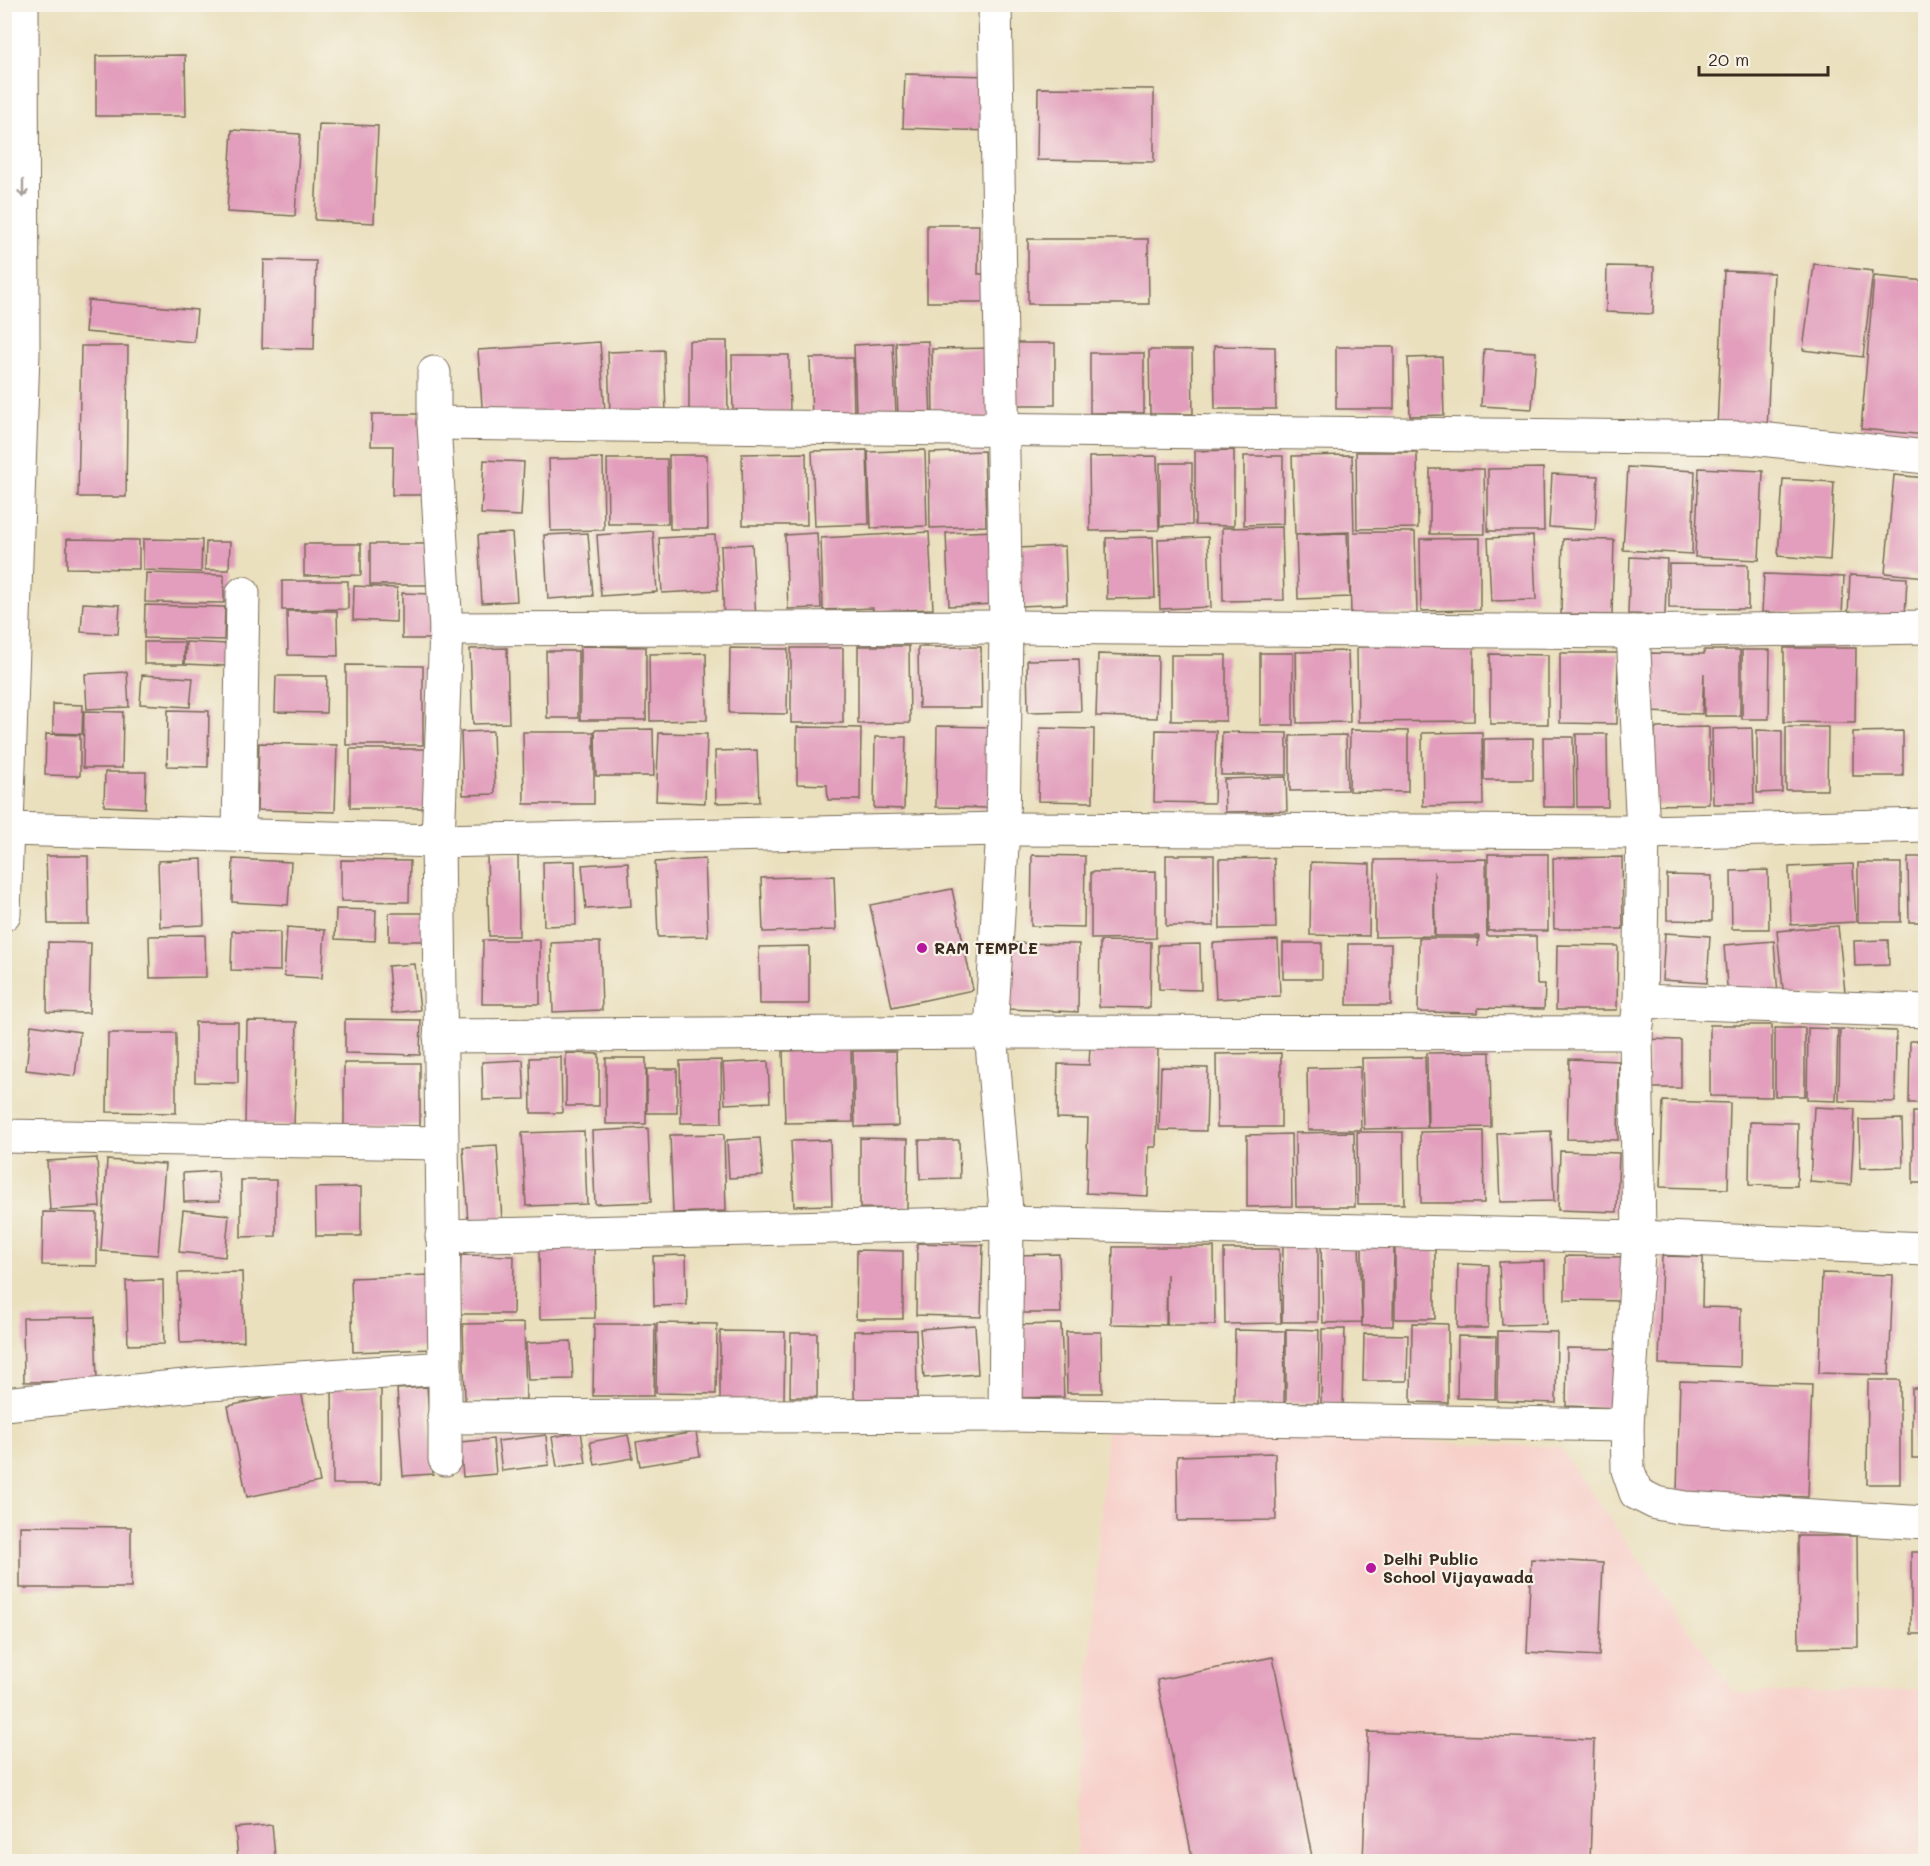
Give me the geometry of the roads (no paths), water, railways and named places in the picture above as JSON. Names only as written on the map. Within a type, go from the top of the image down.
[{"type":"street","points":[[4,914],[23,353],[22,4]]},
{"type":"street","points":[[995,4],[1006,627],[1003,829],[991,1032],[1007,1223],[1005,1415]]},
{"type":"street","points":[[434,373],[434,423],[446,628],[438,841],[442,1236],[446,1368],[445,1459]]},
{"type":"street","points":[[434,423],[1751,438],[1926,457]]},
{"type":"street","points":[[239,834],[243,592]]},
{"type":"street","points":[[446,628],[1006,627],[1633,632],[1926,627]]},
{"type":"street","points":[[1633,632],[1643,832],[1640,1001],[1636,1034],[1639,1237],[1626,1425],[1628,1470],[1636,1492],[1656,1503],[1685,1508],[1926,1523]]},
{"type":"street","points":[[8,829],[438,841],[1003,829],[1643,832],[1926,825]]},
{"type":"street","points":[[1640,1001],[1926,1011]]},
{"type":"street","points":[[440,1036],[991,1032],[1636,1034]]},
{"type":"street","points":[[4,1136],[441,1143]]},
{"type":"street","points":[[442,1236],[1007,1223],[1639,1237],[1926,1249]]},
{"type":"street","points":[[4,1404],[195,1385],[446,1368]]},
{"type":"street","points":[[444,1417],[1005,1415],[1626,1425]]},
{"type":"place","name":"RAM TEMPLE","points":[[922,948]]},
{"type":"place","name":"Delhi Public School Vijayawada","points":[[1371,1568]]}]
